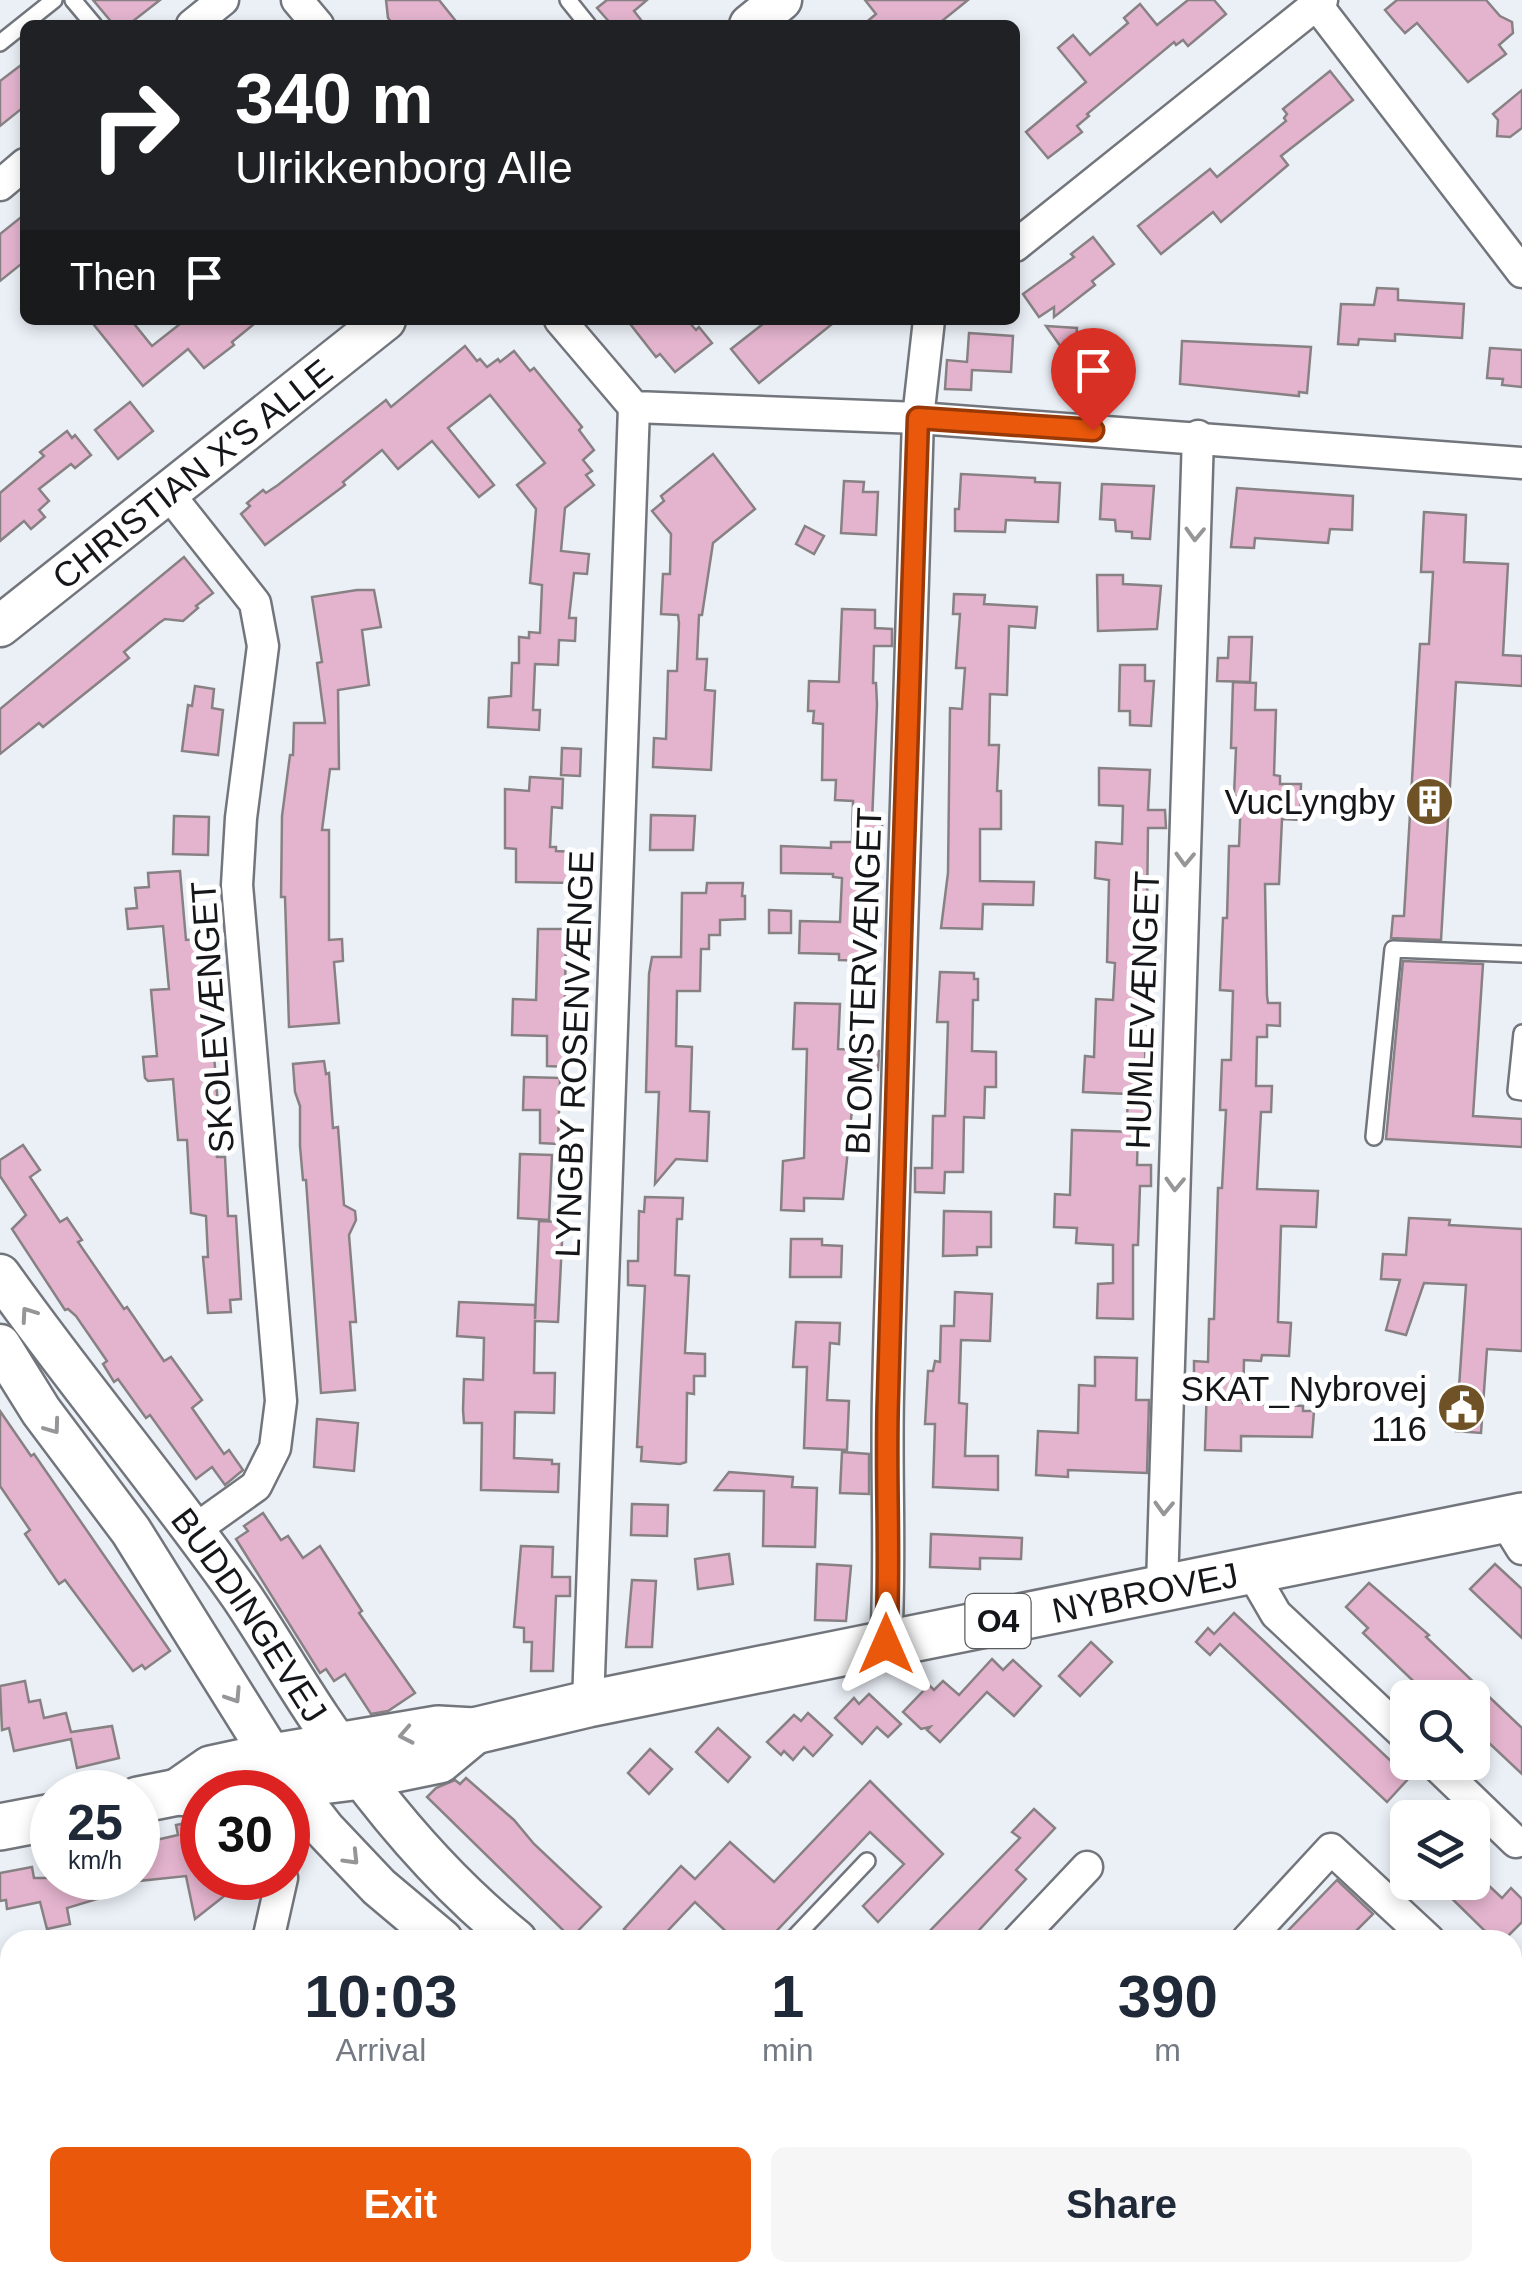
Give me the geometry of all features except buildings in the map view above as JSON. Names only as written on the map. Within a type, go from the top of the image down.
[{"type":"main road","name":"NYBROVEJ","points":[[310,1775],[350,1762],[439,1760],[474,1731],[1162,1586],[1516,1528]]},
{"type":"main road","points":[[0,1827],[30,1821]]},
{"type":"street","points":[[198,20],[222,0]]},
{"type":"street","points":[[298,0],[314,20]]},
{"type":"street","points":[[756,20],[781,0]]},
{"type":"street","points":[[1020,242],[1319,2],[1522,272]]},
{"type":"street","points":[[0,184],[20,168]]},
{"type":"street","name":"CHRISTIAN X'S ALLE","points":[[0,626],[378,325]]},
{"type":"street","points":[[564,325],[634,407],[918,418],[1522,463]]},
{"type":"street","name":"BLOMSTERVÆNGET","points":[[886,1644],[897,1021],[918,418],[928,325]]},
{"type":"street","name":"LYNGBY ROSENVÆNGE","points":[[588,1704],[634,407]]},
{"type":"street","name":"HUMLEVÆNGET","points":[[1162,1586],[1198,436]]},
{"type":"street","name":"SKOLEVÆNGET","points":[[168,494],[256,602],[263,646],[241,818],[237,885],[281,1400],[275,1448],[256,1486],[193,1531]]},
{"type":"street","name":"BUDDINGEVEJ","points":[[0,1275],[70,1374],[241,1596],[350,1762],[458,1889],[505,1930]]},
{"type":"street","name":"BUDDINGEVEJ","points":[[0,1345],[41,1411],[131,1531],[281,1770]]},
{"type":"street","points":[[1251,1571],[1276,1614],[1390,1721]]},
{"type":"street","points":[[1452,1780],[1516,1842]]},
{"type":"street","name":"BUDDINGEVEJ","points":[[310,1806],[379,1887],[430,1930]]},
{"type":"street","points":[[1256,1930],[1331,1849],[1418,1930]]},
{"type":"street","points":[[1027,1930],[1087,1867]]},
{"type":"street","points":[[270,1930],[277,1900]]},
{"type":"lane","points":[[29,20],[54,0]]},
{"type":"lane","points":[[73,0],[90,20]]},
{"type":"lane","points":[[568,0],[584,20]]},
{"type":"lane","points":[[0,43],[20,27]]},
{"type":"lane","points":[[1374,1137],[1392,949],[1522,954]]},
{"type":"lane","points":[[1522,1033],[1516,1091],[1522,1092]]},
{"type":"lane","points":[[801,1930],[867,1860]]},
{"type":"place","name":"VucLyngby","points":[[1430,801]]},
{"type":"place","name":"SKAT_Nybrovej 116","points":[[1462,1408]]},
{"type":"route","points":[[886,1644],[897,1021],[918,418],[1093,430]]}]
